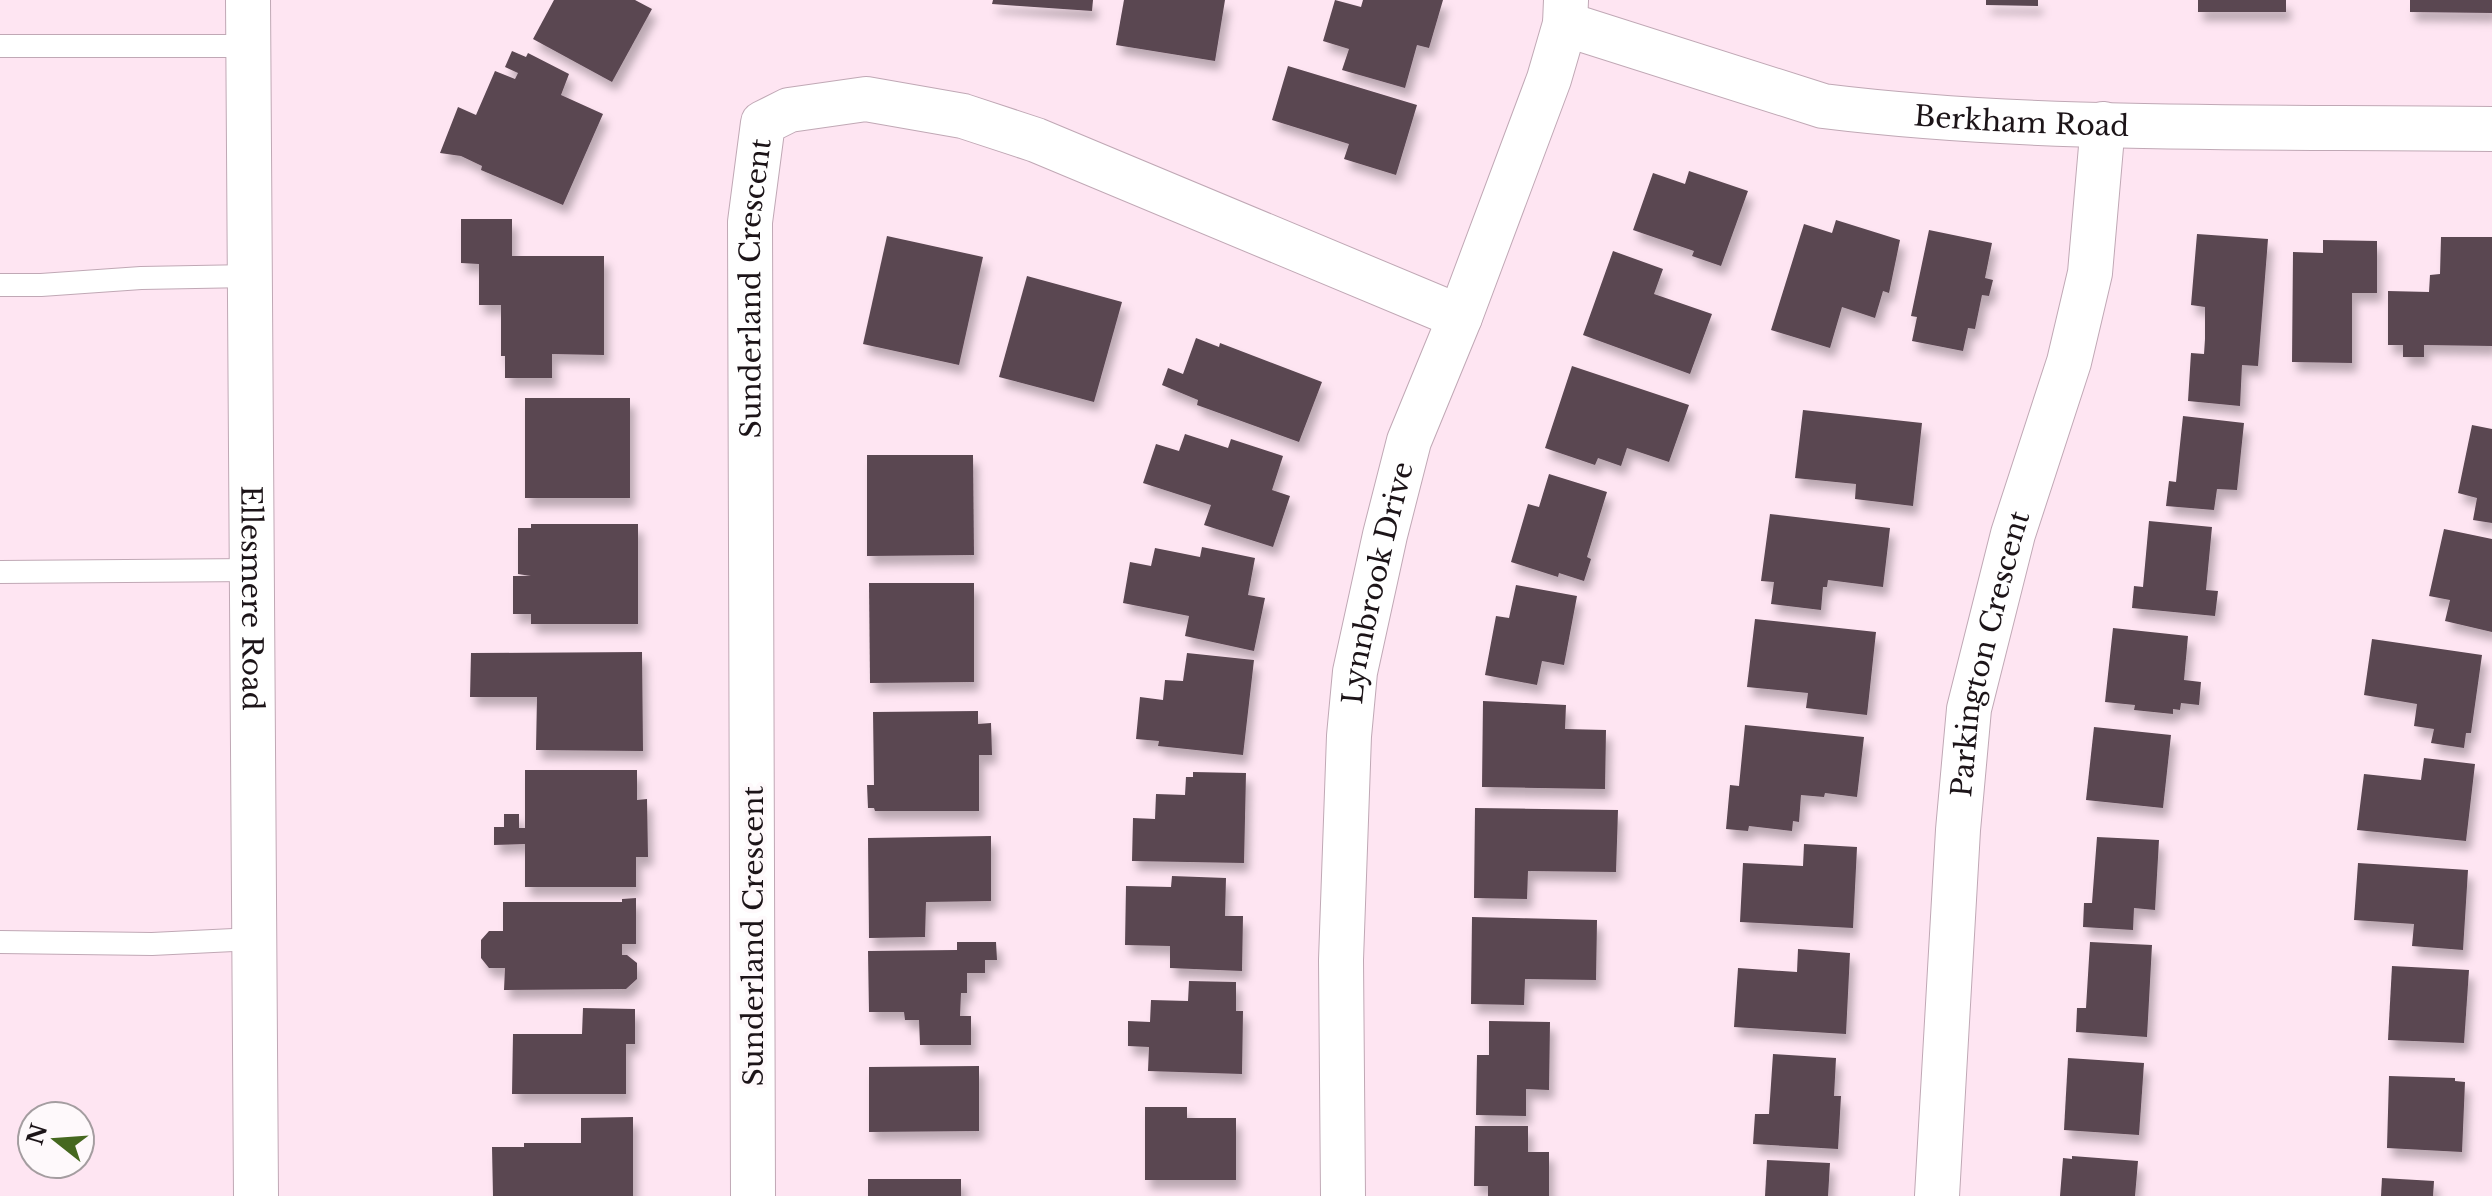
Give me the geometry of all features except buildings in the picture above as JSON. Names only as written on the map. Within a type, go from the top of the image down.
[{"type":"street","name":"Ellesmere Road","points":[[248,0],[256,1196]]},
{"type":"street","name":"Berkham Road","points":[[1566,12],[1823,106],[1973,119],[2103,124],[2492,129]]},
{"type":"street","name":"Lynnbrook Drive","points":[[1343,1196],[1341,960],[1349,736],[1355,672],[1409,441],[1460,317],[1549,79],[1566,12]]},
{"type":"street","name":"Sunderland Crescent","points":[[753,1196],[750,222],[763,123],[789,110],[866,99],[963,116],[1036,140],[1460,317]]},
{"type":"street","name":"Parkington Crescent","points":[[1937,1196],[1958,830],[1969,709],[2013,534],[2069,362],[2090,273],[2103,124]]},
{"type":"lane","points":[[0,46],[249,46]]},
{"type":"lane","points":[[0,285],[250,276]]},
{"type":"lane","points":[[0,572],[252,570]]},
{"type":"lane","points":[[0,942],[152,944],[254,939]]}]
